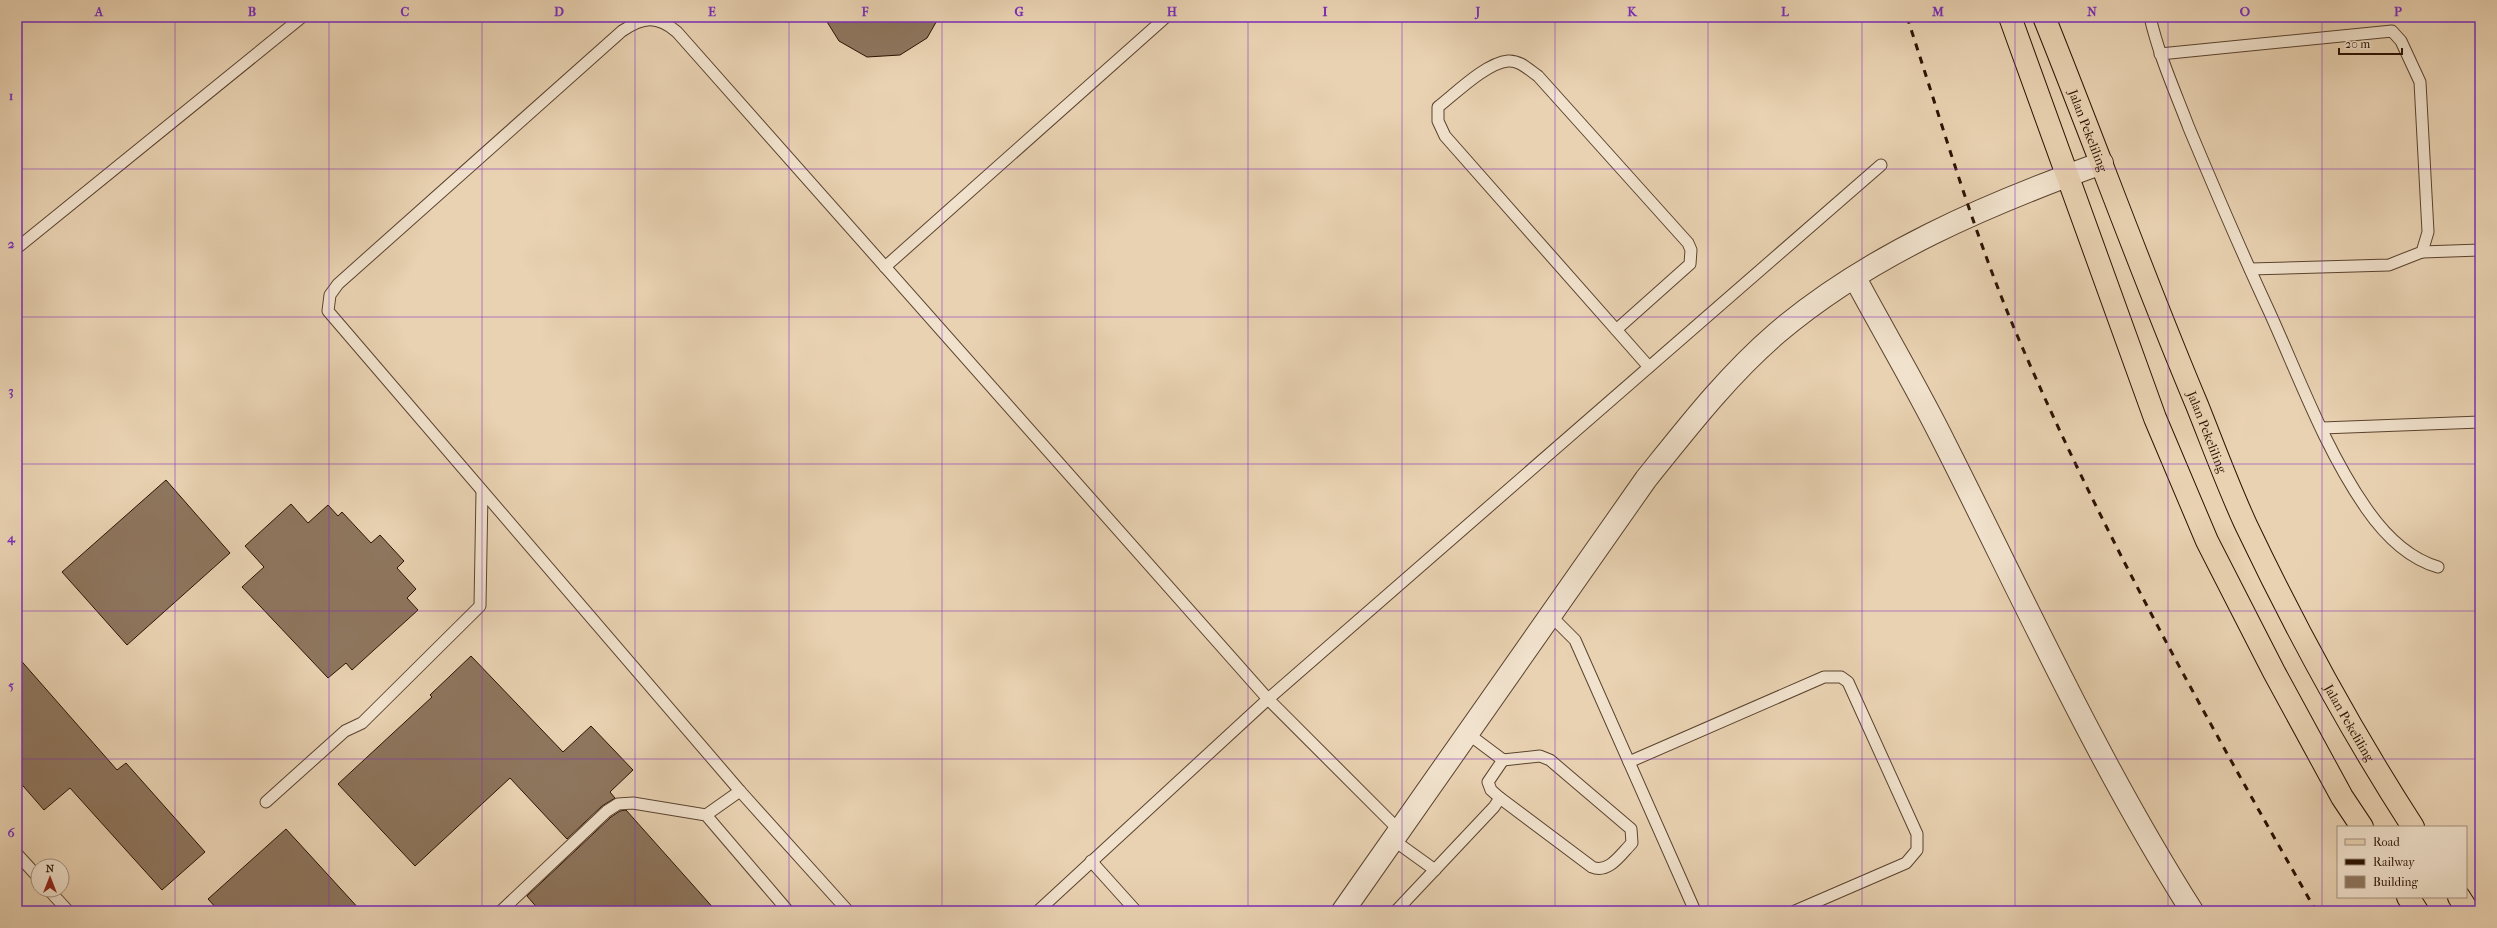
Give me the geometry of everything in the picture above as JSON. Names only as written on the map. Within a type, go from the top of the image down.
[{"type":"main road","points":[[2010,17],[2155,418],[2207,541],[2281,686],[2342,797],[2361,826]]},
{"type":"main road","name":"Jalan Pekeliling","points":[[2044,17],[2102,163],[2144,278],[2246,524],[2311,652],[2381,777],[2412,826]]},
{"type":"main road","points":[[2409,898],[2417,911]]},
{"type":"main road","points":[[2460,898],[2468,911]]},
{"type":"street","points":[[1343,911],[1646,479],[1696,418],[1740,368],[1778,333],[1855,278],[1935,232],[2068,175],[2102,163]]},
{"type":"street","points":[[1855,278],[1945,443],[2042,640],[2150,845],[2192,911]]},
{"type":"lane","points":[[17,248],[302,17]]},
{"type":"lane","points":[[885,266],[1166,17]]},
{"type":"lane","points":[[2150,17],[2160,54],[2224,212],[2322,428],[2366,508],[2385,532],[2408,554],[2422,562],[2438,567]]},
{"type":"lane","points":[[848,911],[740,791],[333,319],[328,311],[330,294],[338,284],[622,31],[635,22],[646,18],[657,19],[668,24],[677,32],[1268,699],[1395,835],[1435,870]]},
{"type":"lane","points":[[2160,54],[2392,31],[2401,41],[2420,82],[2428,232],[2422,252]]},
{"type":"lane","points":[[1616,330],[1690,264],[1691,250],[1688,243],[1538,76],[1522,64],[1509,61],[1492,66],[1438,107],[1438,121],[1443,131],[1616,330],[1649,367]]},
{"type":"lane","points":[[1038,911],[1268,699],[1882,165]]},
{"type":"lane","points":[[2250,269],[2389,265],[2422,252],[2480,250]]},
{"type":"lane","points":[[2322,428],[2480,422]]},
{"type":"lane","points":[[266,802],[345,731],[362,723],[480,606],[482,492]]},
{"type":"lane","points":[[1550,616],[1575,640],[1696,911]]},
{"type":"lane","points":[[1629,762],[1824,677],[1841,677],[1848,682],[1917,834],[1917,850],[1906,863],[1795,911]]},
{"type":"lane","points":[[1467,733],[1503,760],[1540,756],[1550,760],[1631,829],[1632,843],[1607,868],[1600,870],[1592,868],[1491,790],[1488,782],[1503,760]]},
{"type":"lane","points":[[706,815],[740,791]]},
{"type":"lane","points":[[1396,911],[1500,798]]},
{"type":"lane","points":[[501,911],[607,811],[618,804],[633,803],[706,815],[788,911]]},
{"type":"lane","points":[[17,854],[30,868]]},
{"type":"lane","points":[[1091,861],[1136,911]]},
{"type":"lane","points":[[56,898],[68,911]]},
{"type":"building","points":[[824,17],[939,17],[927,38],[900,55],[867,57],[839,41]]},
{"type":"building","points":[[166,480],[230,553],[127,645],[62,572]]},
{"type":"building","points":[[291,504],[308,523],[328,505],[338,516],[342,512],[371,543],[380,535],[404,561],[397,568],[416,589],[407,598],[418,610],[352,670],[346,663],[328,678],[242,587],[264,567],[245,546]]},
{"type":"building","points":[[17,656],[117,770],[126,763],[205,852],[162,890],[70,788],[44,810],[17,779]]},
{"type":"building","points":[[471,656],[563,752],[591,726],[633,770],[610,792],[615,798],[602,806],[567,839],[510,778],[415,866],[338,784],[432,697],[430,695]]},
{"type":"building","points":[[626,810],[716,911],[540,911],[527,896],[611,817],[620,811]]},
{"type":"building","points":[[286,829],[361,911],[219,911],[208,899]]},
{"type":"railway","points":[[1907,17],[1986,257],[2017,335],[2050,409],[2085,483],[2158,627],[2236,770],[2316,911]]}]
